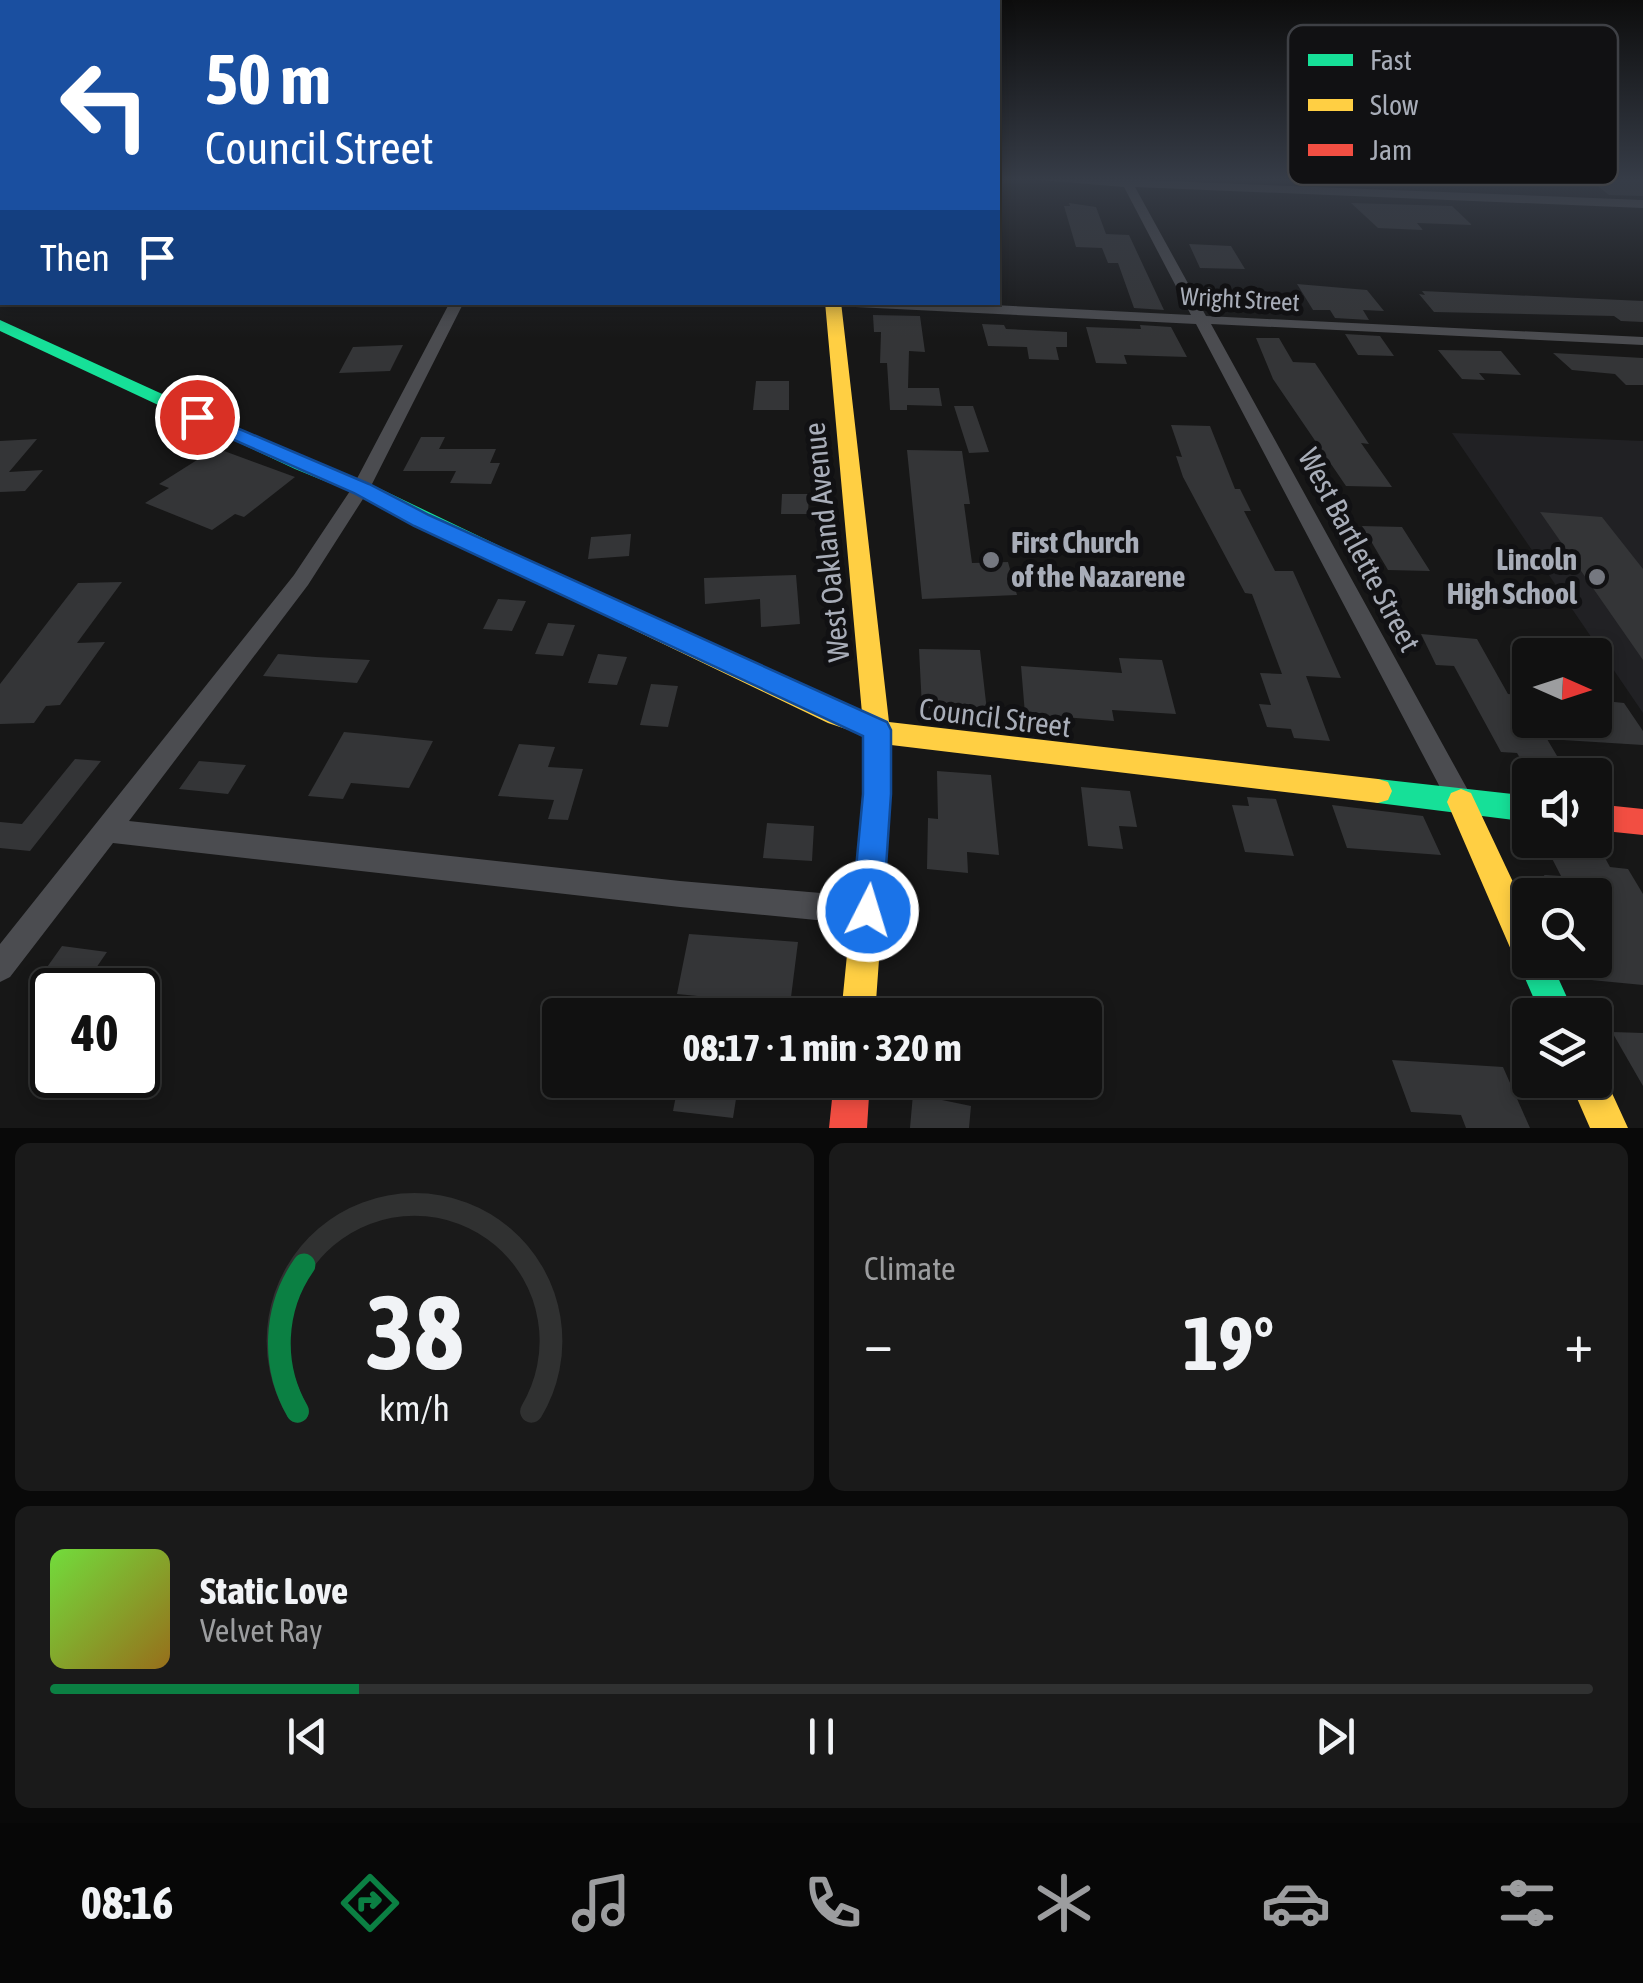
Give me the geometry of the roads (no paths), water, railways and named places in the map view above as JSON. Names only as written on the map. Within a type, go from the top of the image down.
[{"type":"street","name":"West Bartlette Street","points":[[1154,233],[1462,802],[1512,914]]},
{"type":"street","points":[[0,967],[301,580],[361,488],[456,305]]},
{"type":"street","name":"West Oakland Avenue","points":[[834,305],[877,730],[877,794],[860,998]]},
{"type":"street","name":"Wright Street","points":[[895,305],[1643,341]]},
{"type":"street","name":"Council Street","points":[[0,325],[302,465],[361,488],[422,520],[877,730],[1045,755],[1512,808]]},
{"type":"street","points":[[1612,818],[1643,822]]},
{"type":"street","points":[[106,830],[868,911]]},
{"type":"street","points":[[848,1128],[850,1098]]},
{"type":"street","points":[[1595,1098],[1609,1128]]},
{"type":"place","name":"First Church of the Nazarene","points":[[991,560]]},
{"type":"place","name":"Lincoln High School","points":[[1597,577]]}]
